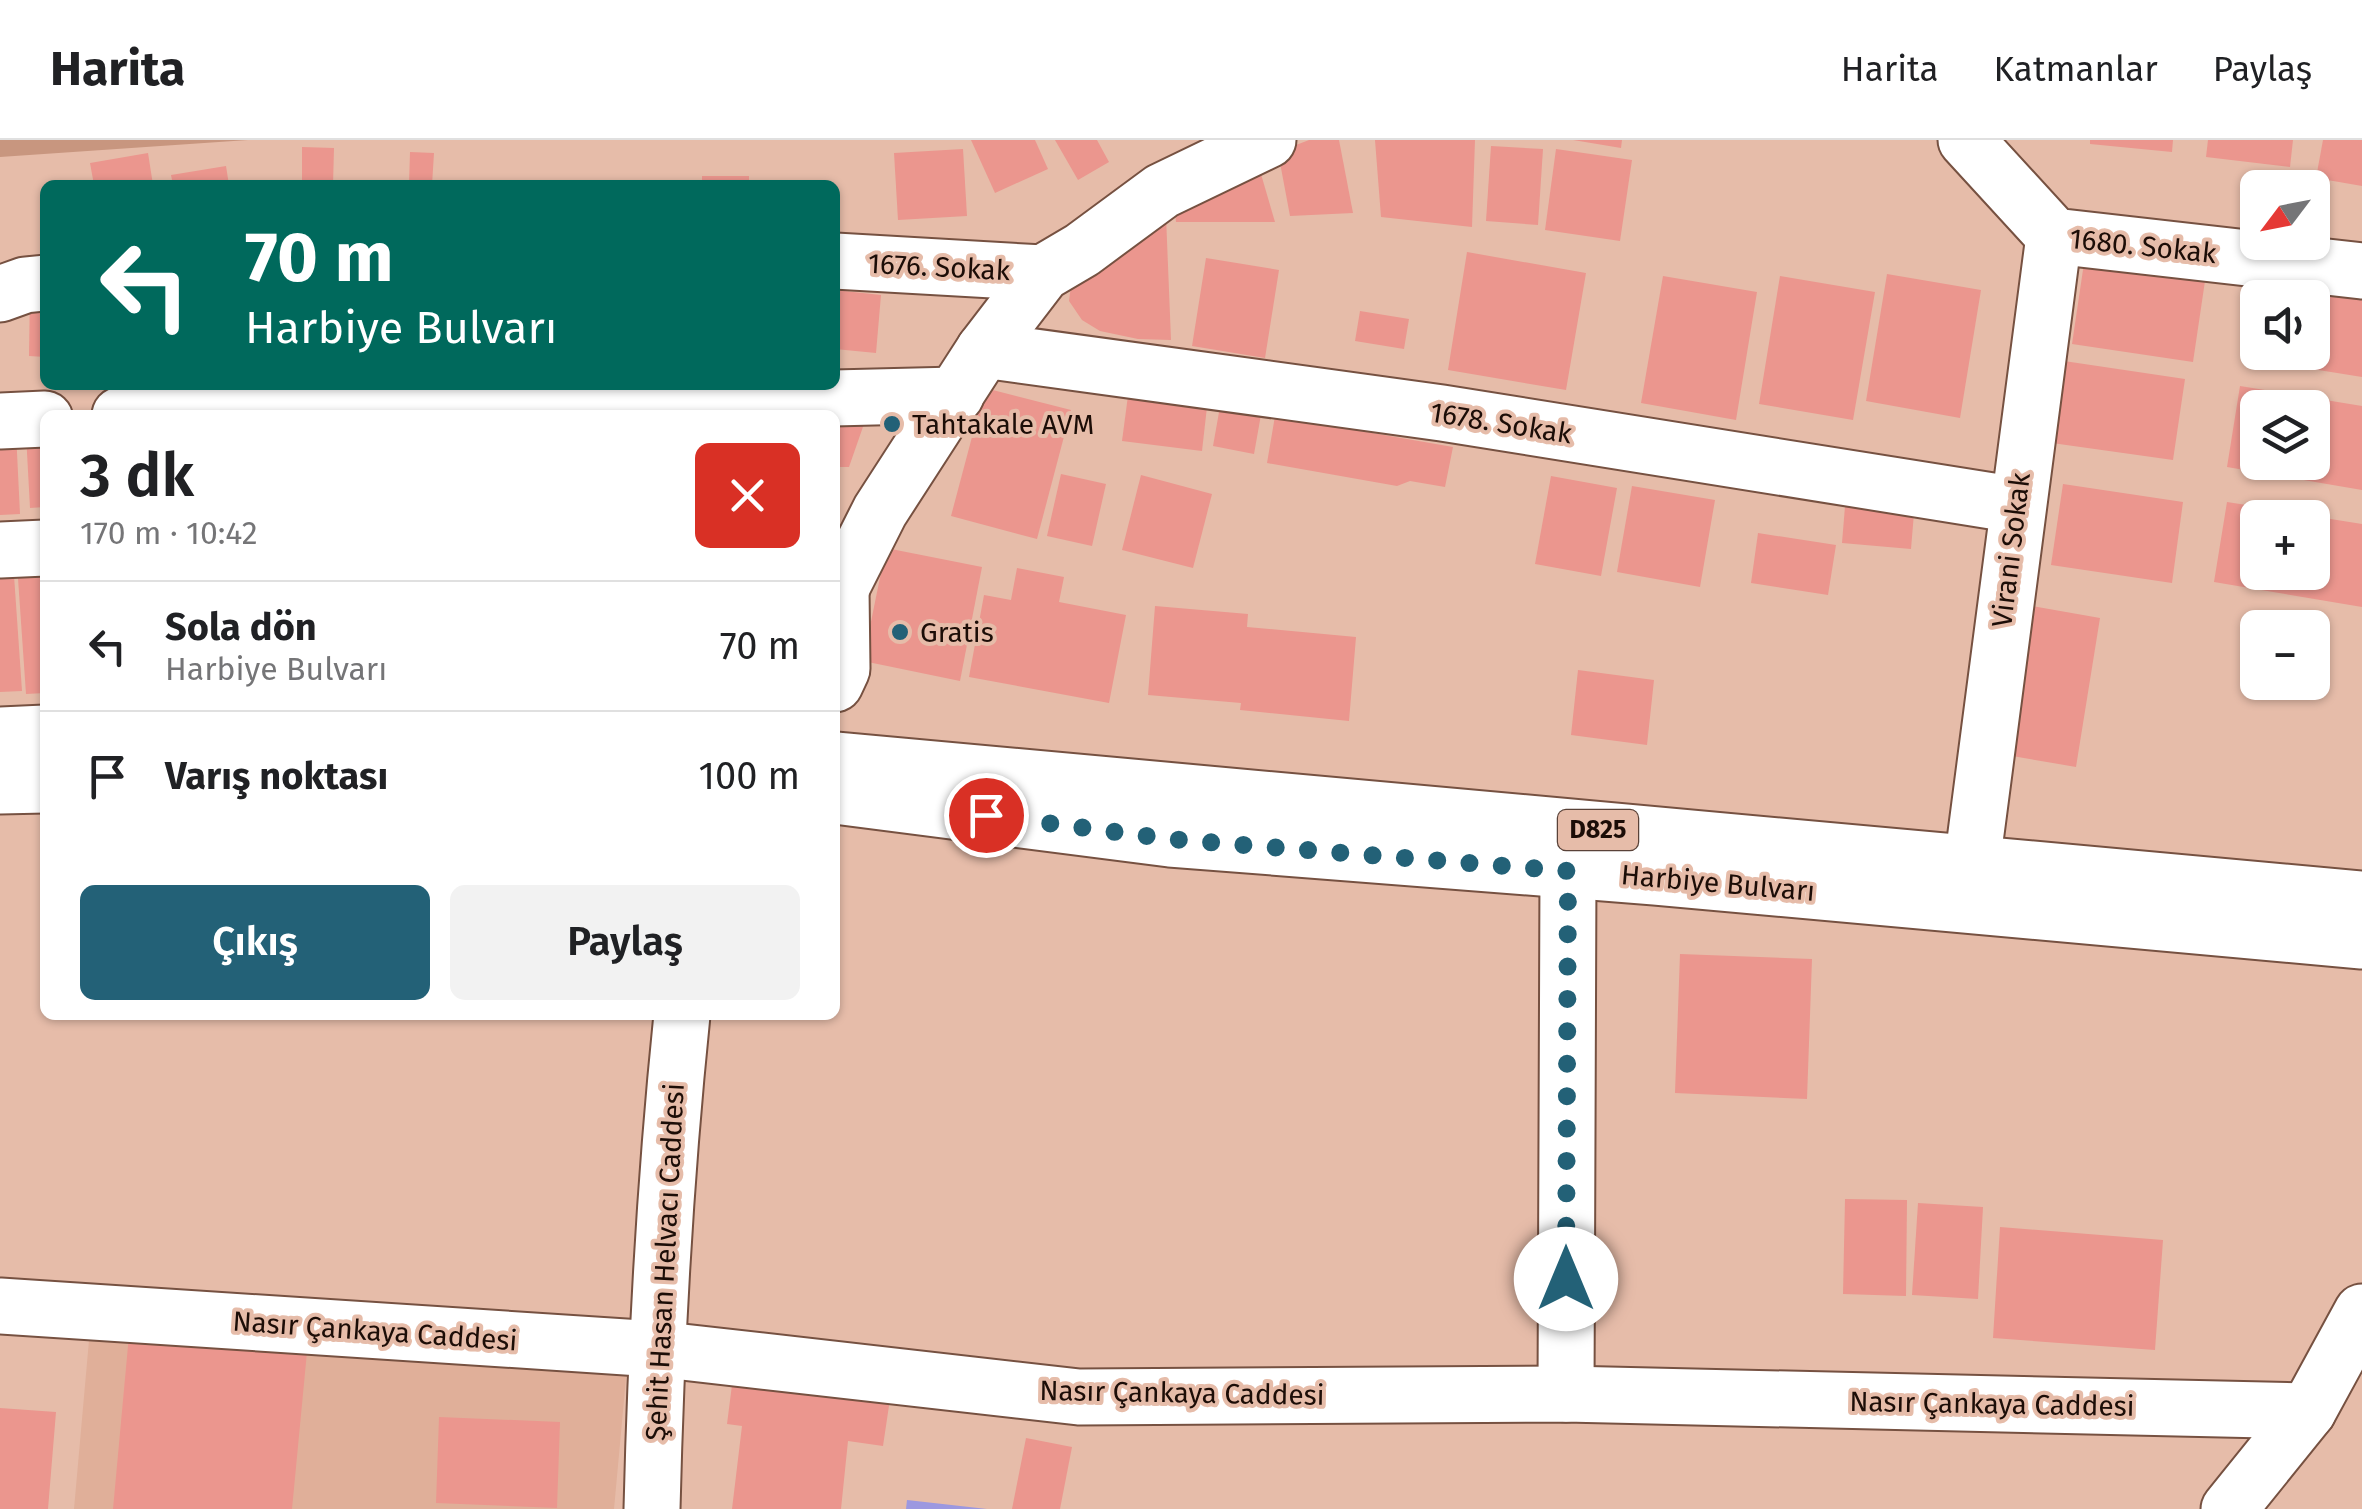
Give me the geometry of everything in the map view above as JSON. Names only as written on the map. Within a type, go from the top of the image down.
[{"type":"street","points":[[840,585],[857,513],[956,395],[984,350],[1043,273],[1082,250],[1162,191],[1268,140]]},
{"type":"street","name":"1680. Sokak","points":[[1966,140],[2054,236],[2362,271]]},
{"type":"street","name":"Virani Sokak","points":[[1972,864],[2054,236]]},
{"type":"street","name":"1676. Sokak","points":[[840,261],[1043,273]]},
{"type":"street","points":[[0,294],[40,284]]},
{"type":"street","name":"1678. Sokak","points":[[984,350],[1442,413],[2017,505]]},
{"type":"street","points":[[222,410],[466,398],[707,401],[956,395]]},
{"type":"street","points":[[0,550],[40,548]]},
{"type":"street","points":[[840,632],[840,673]]},
{"type":"street","points":[[0,734],[40,733]]},
{"type":"street","name":"Harbiye Bulvarı","points":[[840,760],[2362,899]]},
{"type":"street","points":[[0,786],[40,784]]},
{"type":"street","name":"Harbiye Bulvarı","points":[[840,797],[1170,839],[2362,941]]},
{"type":"street","points":[[1566,1394],[1568,871]]},
{"type":"street","name":"Şehit Hasan Helvacı Caddesi","points":[[652,1509],[656,1349],[681,1020]]},
{"type":"street","name":"Nasır Çankaya Caddesi","points":[[0,1306],[656,1349],[1079,1397],[1566,1394],[2308,1412]]},
{"type":"street","points":[[2230,1509],[2308,1412],[2362,1312]]},
{"type":"shaded area","points":[[0,140],[248,140],[0,157]]},
{"type":"shaded area","points":[[91,1318],[627,1367],[614,1509],[74,1509]]},
{"type":"shaded area","points":[[907,1500],[987,1509],[906,1509]]},
{"type":"building","points":[[971,140],[1035,140],[1048,169],[995,193]]},
{"type":"building","points":[[1055,140],[1097,140],[1109,162],[1078,180]]},
{"type":"building","points":[[1309,140],[1339,140],[1353,213],[1290,216],[1278,152]]},
{"type":"building","points":[[1375,140],[1475,140],[1472,227],[1381,217]]},
{"type":"building","points":[[1573,140],[1622,140],[1621,148]]},
{"type":"building","points":[[2090,140],[2173,140],[2172,152],[2090,144]]},
{"type":"building","points":[[2208,140],[2293,140],[2290,167],[2206,157]]},
{"type":"building","points":[[2323,140],[2362,140],[2362,186],[2330,180],[2330,170],[2317,170]]},
{"type":"building","points":[[1491,146],[1543,149],[1538,225],[1486,221]]},
{"type":"building","points":[[302,147],[334,148],[333,180],[302,180]]},
{"type":"building","points":[[963,149],[967,216],[898,220],[894,153]]},
{"type":"building","points":[[1556,149],[1632,160],[1620,241],[1545,230]]},
{"type":"building","points":[[410,152],[434,153],[432,180],[409,180]]},
{"type":"building","points":[[148,153],[152,180],[93,180],[90,163]]},
{"type":"building","points":[[1256,157],[1275,222],[1176,222],[1173,193]]},
{"type":"building","points":[[226,166],[228,180],[172,180],[171,175]]},
{"type":"building","points":[[702,176],[749,176],[749,180],[702,180]]},
{"type":"building","points":[[1166,216],[1171,340],[1138,339],[1100,331],[1082,320],[1069,301],[1073,270]]},
{"type":"building","points":[[1467,252],[1586,273],[1566,390],[1448,370]]},
{"type":"building","points":[[1206,258],[1279,270],[1265,358],[1192,346]]},
{"type":"building","points":[[2084,263],[2205,281],[2193,362],[2072,344]]},
{"type":"building","points":[[1887,274],[1981,290],[1960,418],[1866,401]]},
{"type":"building","points":[[1663,276],[1757,292],[1736,420],[1641,403]]},
{"type":"building","points":[[1780,276],[1875,292],[1853,420],[1759,404]]},
{"type":"building","points":[[2330,289],[2362,294],[2362,377],[2319,370],[2330,370]]},
{"type":"building","points":[[30,290],[40,291],[40,357],[29,356]]},
{"type":"building","points":[[840,291],[881,295],[876,353],[840,349]]},
{"type":"building","points":[[1360,311],[1409,319],[1404,349],[1355,341]]},
{"type":"building","points":[[2064,361],[2185,379],[2173,460],[2052,443]]},
{"type":"building","points":[[2240,386],[2264,390],[2240,390],[2240,469],[2227,467]]},
{"type":"building","points":[[985,388],[1071,410],[1037,539],[951,516]]},
{"type":"building","points":[[1129,388],[1208,398],[1202,451],[1122,441]]},
{"type":"building","points":[[872,401],[849,467],[840,467],[840,413]]},
{"type":"building","points":[[1221,401],[1262,409],[1254,454],[1213,446]]},
{"type":"building","points":[[2330,401],[2362,406],[2362,490],[2303,480],[2330,480]]},
{"type":"building","points":[[1275,416],[1453,447],[1445,487],[1410,481],[1397,486],[1267,463]]},
{"type":"building","points":[[0,432],[16,432],[20,514],[0,515]]},
{"type":"building","points":[[40,433],[40,507],[30,508],[26,434]]},
{"type":"building","points":[[1061,474],[1106,484],[1092,546],[1047,536]]},
{"type":"building","points":[[1141,475],[1212,494],[1193,568],[1122,550]]},
{"type":"building","points":[[1551,476],[1617,488],[1601,576],[1535,564]]},
{"type":"building","points":[[2063,484],[2183,502],[2172,583],[2051,565]]},
{"type":"building","points":[[1632,486],[1715,500],[1700,587],[1617,572]]},
{"type":"building","points":[[1846,494],[1915,501],[1911,549],[1842,543]]},
{"type":"building","points":[[2227,502],[2240,504],[2240,586],[2214,582]]},
{"type":"building","points":[[2330,519],[2362,524],[2362,607],[2261,590],[2330,590]]},
{"type":"building","points":[[1758,533],[1836,545],[1828,595],[1751,583]]},
{"type":"building","points":[[886,548],[982,567],[960,681],[863,661]]},
{"type":"building","points":[[13,561],[22,691],[0,692],[0,562]]},
{"type":"building","points":[[40,562],[40,693],[26,694],[17,564]]},
{"type":"building","points":[[1017,568],[1064,577],[1059,602],[1126,615],[1109,703],[969,677],[984,595],[1011,600]]},
{"type":"building","points":[[2020,604],[2100,618],[2076,767],[1995,753]]},
{"type":"building","points":[[1155,606],[1248,614],[1247,627],[1356,637],[1349,721],[1240,710],[1241,703],[1148,695]]},
{"type":"building","points":[[1578,670],[1654,680],[1647,745],[1571,735]]},
{"type":"building","points":[[1680,954],[1812,959],[1807,1099],[1675,1093]]},
{"type":"building","points":[[1845,1199],[1907,1200],[1906,1296],[1843,1294]]},
{"type":"building","points":[[1918,1203],[1983,1207],[1978,1299],[1912,1295]]},
{"type":"building","points":[[2000,1227],[2163,1240],[2155,1350],[1993,1338]]},
{"type":"building","points":[[129,1335],[307,1352],[292,1509],[113,1509]]},
{"type":"building","points":[[733,1377],[890,1399],[883,1446],[848,1441],[841,1509],[732,1509],[742,1426],[727,1424]]},
{"type":"building","points":[[0,1408],[56,1412],[48,1509],[0,1509]]},
{"type":"building","points":[[439,1417],[560,1422],[557,1508],[436,1503]]},
{"type":"building","points":[[1026,1438],[1072,1447],[1060,1509],[1012,1509]]},
{"type":"place","name":"Tahtakale AVM","points":[[892,424]]},
{"type":"place","name":"Gratis","points":[[900,632]]},
{"type":"route","points":[[986,815],[1170,839],[1568,871],[1566,1279]]}]
